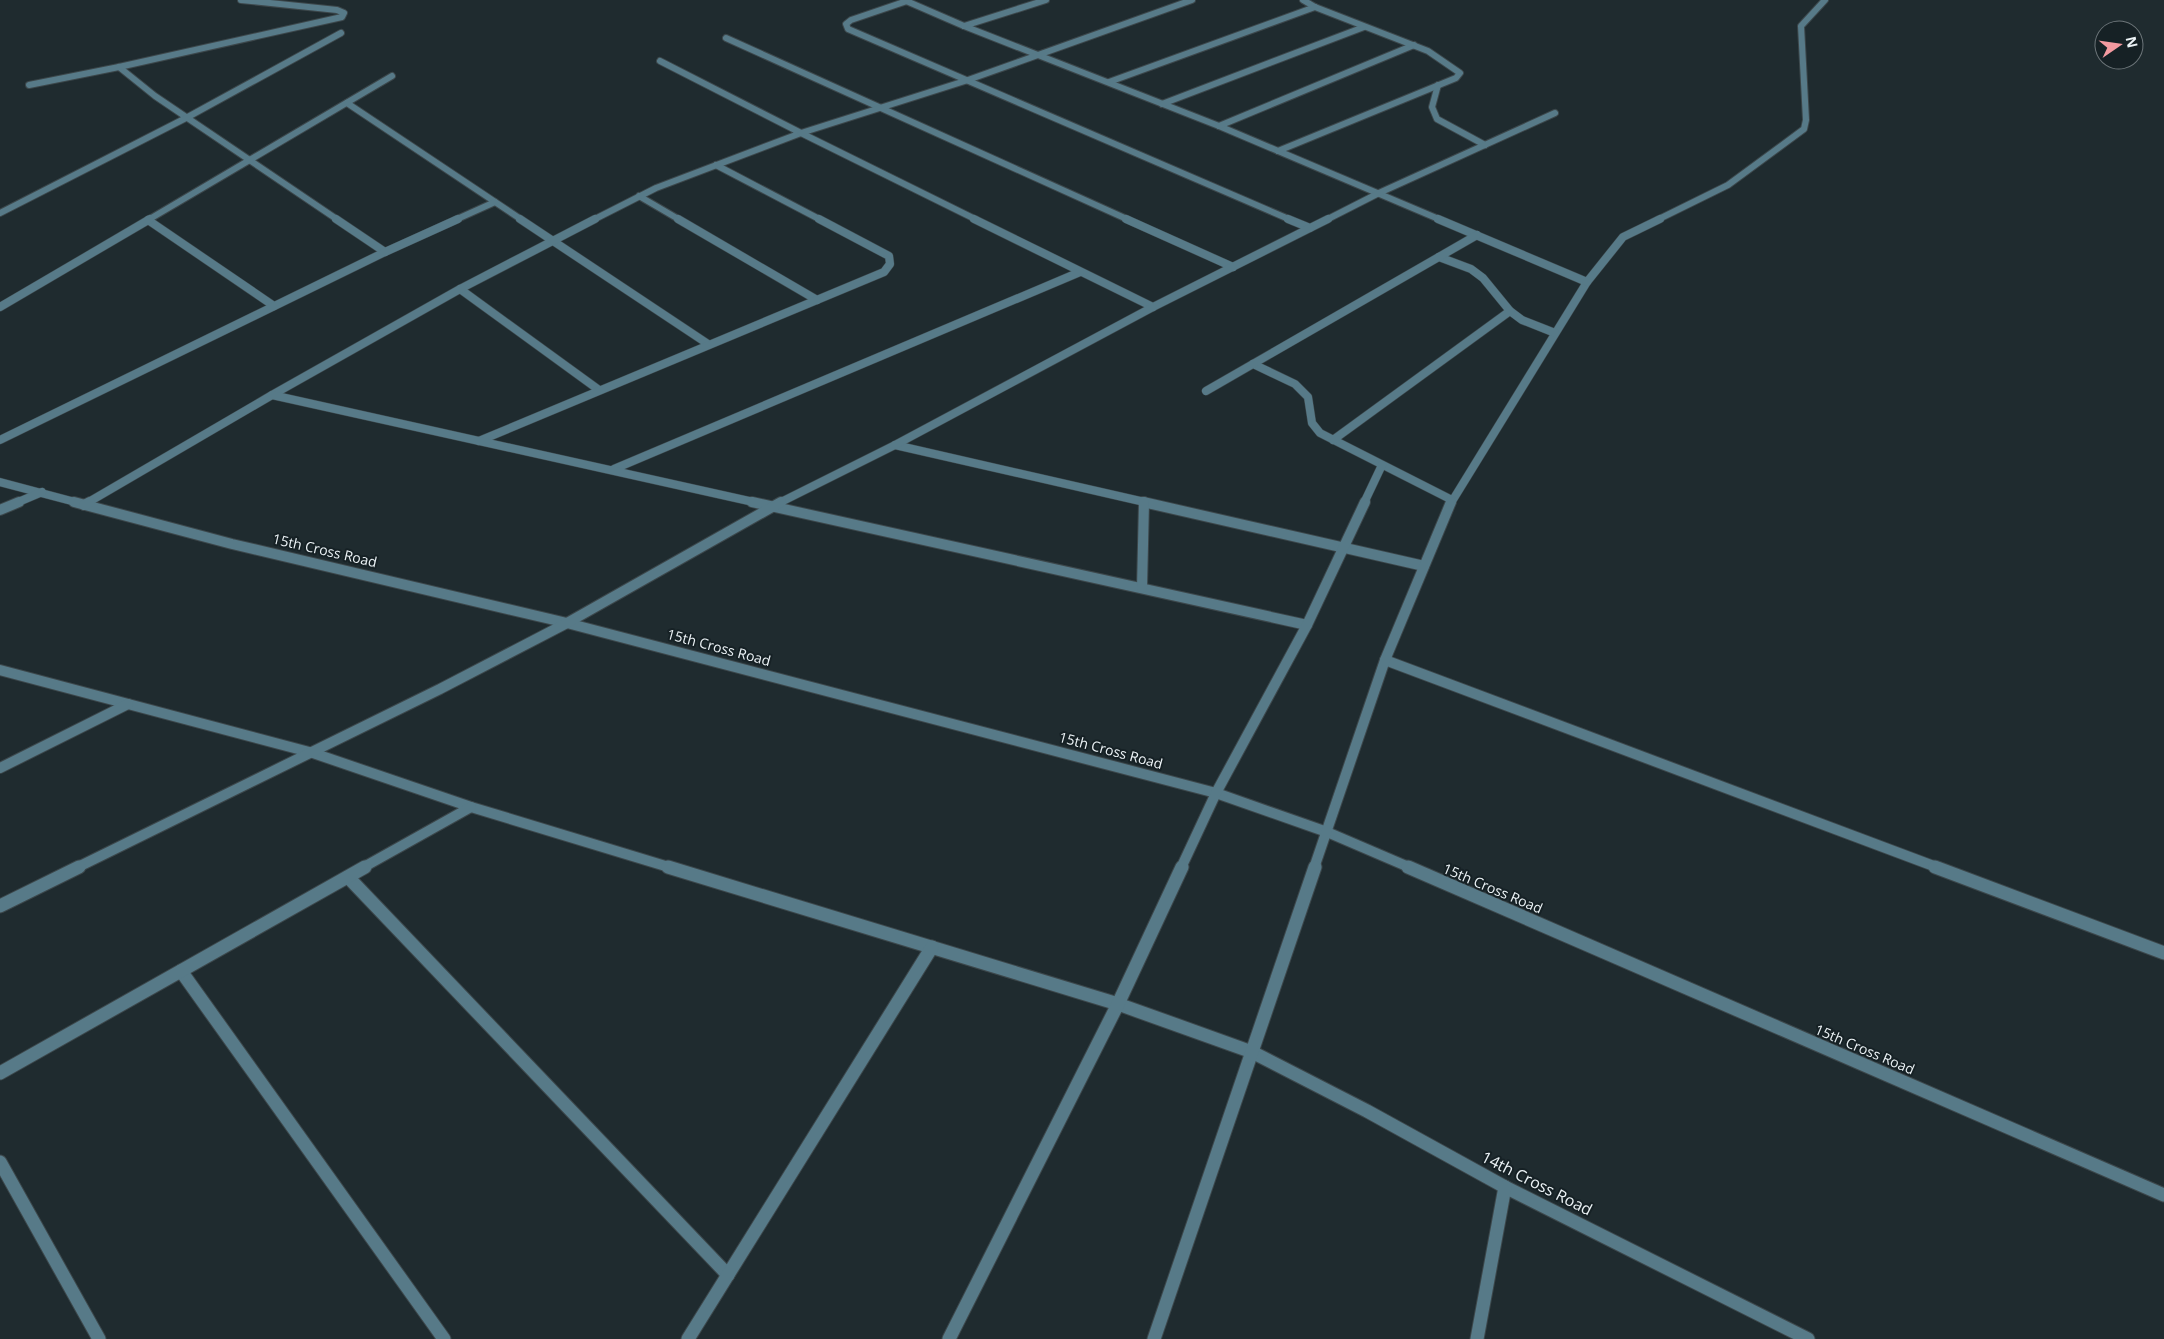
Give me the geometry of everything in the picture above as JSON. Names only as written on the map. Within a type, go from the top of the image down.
[{"type":"street","points":[[29,85],[332,20],[342,17],[344,13],[337,10],[241,0]]},
{"type":"street","points":[[1310,228],[848,29],[846,24],[851,20],[906,0],[964,26],[1219,126],[1588,282]]},
{"type":"street","points":[[964,26],[1046,0]]},
{"type":"street","points":[[84,506],[272,395],[460,289],[639,196],[801,133],[968,80],[1192,0]]},
{"type":"street","points":[[1278,151],[1456,78],[1460,73],[1428,51],[1364,27],[1302,0]]},
{"type":"street","points":[[1154,1339],[1385,660],[1452,500],[1555,333],[1614,246],[1624,237],[1728,185],[1804,129],[1806,120],[1800,26],[1825,0]]},
{"type":"street","points":[[1109,82],[1315,7]]},
{"type":"street","points":[[1162,104],[1364,27]]},
{"type":"street","points":[[0,213],[186,118],[341,34]]},
{"type":"street","points":[[726,38],[1233,267]]},
{"type":"street","points":[[1219,126],[1414,45]]},
{"type":"street","points":[[660,61],[1153,307]]},
{"type":"street","points":[[119,67],[186,118],[385,252]]},
{"type":"street","points":[[0,307],[392,76]]},
{"type":"street","points":[[1438,85],[1432,107],[1437,119],[1485,145]]},
{"type":"street","points":[[347,103],[708,344]]},
{"type":"street","points":[[0,906],[313,753],[567,623],[775,505],[895,445],[1153,307],[1380,193],[1555,113]]},
{"type":"street","points":[[479,440],[884,272],[890,264],[889,256],[716,165]]},
{"type":"street","points":[[639,196],[817,300]]},
{"type":"street","points":[[0,440],[385,252],[495,202]]},
{"type":"street","points":[[148,220],[274,306]]},
{"type":"street","points":[[1206,391],[1477,235]]},
{"type":"street","points":[[1439,256],[1471,269],[1483,278],[1510,311],[1522,320],[1555,333]]},
{"type":"street","points":[[614,470],[1080,272]]},
{"type":"street","points":[[460,289],[599,390]]},
{"type":"street","points":[[1333,440],[1510,311]]},
{"type":"street","points":[[1253,364],[1295,384],[1308,396],[1312,422],[1320,433],[1452,500]]},
{"type":"street","points":[[272,395],[775,505],[1307,625]]},
{"type":"street","points":[[895,445],[1424,566]]},
{"type":"street","points":[[949,1339],[1118,1004],[1216,793],[1307,625],[1382,465]]},
{"type":"street","name":"15th Cross Road","points":[[0,482],[232,544],[567,623],[1216,793],[1327,832],[2164,1195]]},
{"type":"street","points":[[0,510],[42,492]]},
{"type":"street","points":[[1142,588],[1144,502]]},
{"type":"street","points":[[1385,660],[2164,953]]},
{"type":"street","name":"14th Cross Road","points":[[0,670],[313,753],[471,807],[1118,1004],[1252,1052],[1367,1111],[1505,1187],[1808,1339]]},
{"type":"street","points":[[0,768],[128,704]]},
{"type":"street","points":[[0,1074],[471,807]]},
{"type":"street","points":[[348,877],[728,1275]]},
{"type":"street","points":[[688,1339],[932,947]]},
{"type":"street","points":[[181,971],[444,1339]]},
{"type":"street","points":[[0,1162],[99,1339]]},
{"type":"street","points":[[1477,1339],[1505,1187]]}]
